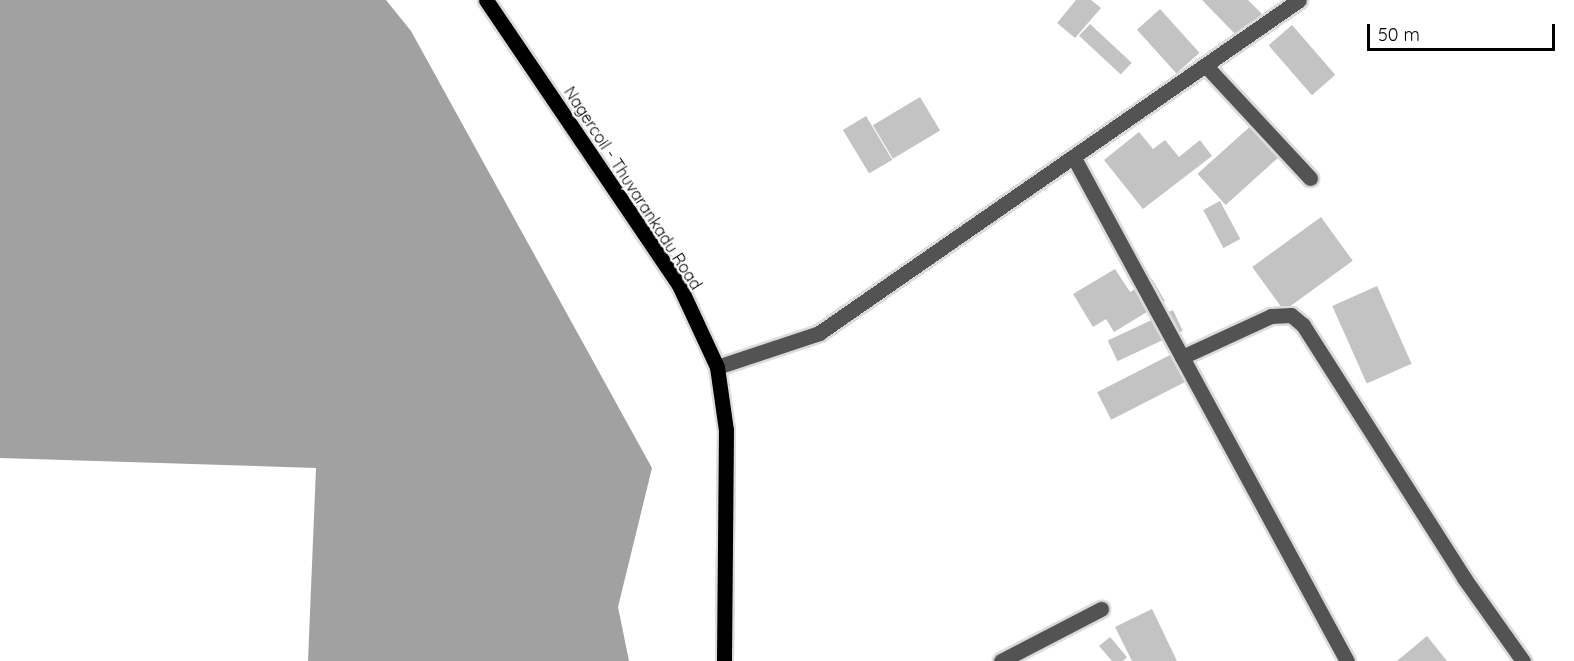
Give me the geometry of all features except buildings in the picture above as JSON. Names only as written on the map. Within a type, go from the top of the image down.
[{"type":"main road","name":"Nagercoil - Thuvarankadu Road","points":[[486,0],[679,285],[717,368],[726,430],[724,661]]},
{"type":"street","points":[[717,368],[819,333],[1299,0]]},
{"type":"street","points":[[1206,66],[1310,178]]},
{"type":"street","points":[[1074,158],[1347,661]]},
{"type":"street","points":[[1182,357],[1271,316],[1291,315],[1303,325],[1458,568],[1523,661]]},
{"type":"street","points":[[1001,661],[1101,609]]},
{"type":"shaded area","points":[[0,0],[386,0],[411,31],[652,468],[618,607],[629,661],[308,661],[316,468],[0,458]]}]
